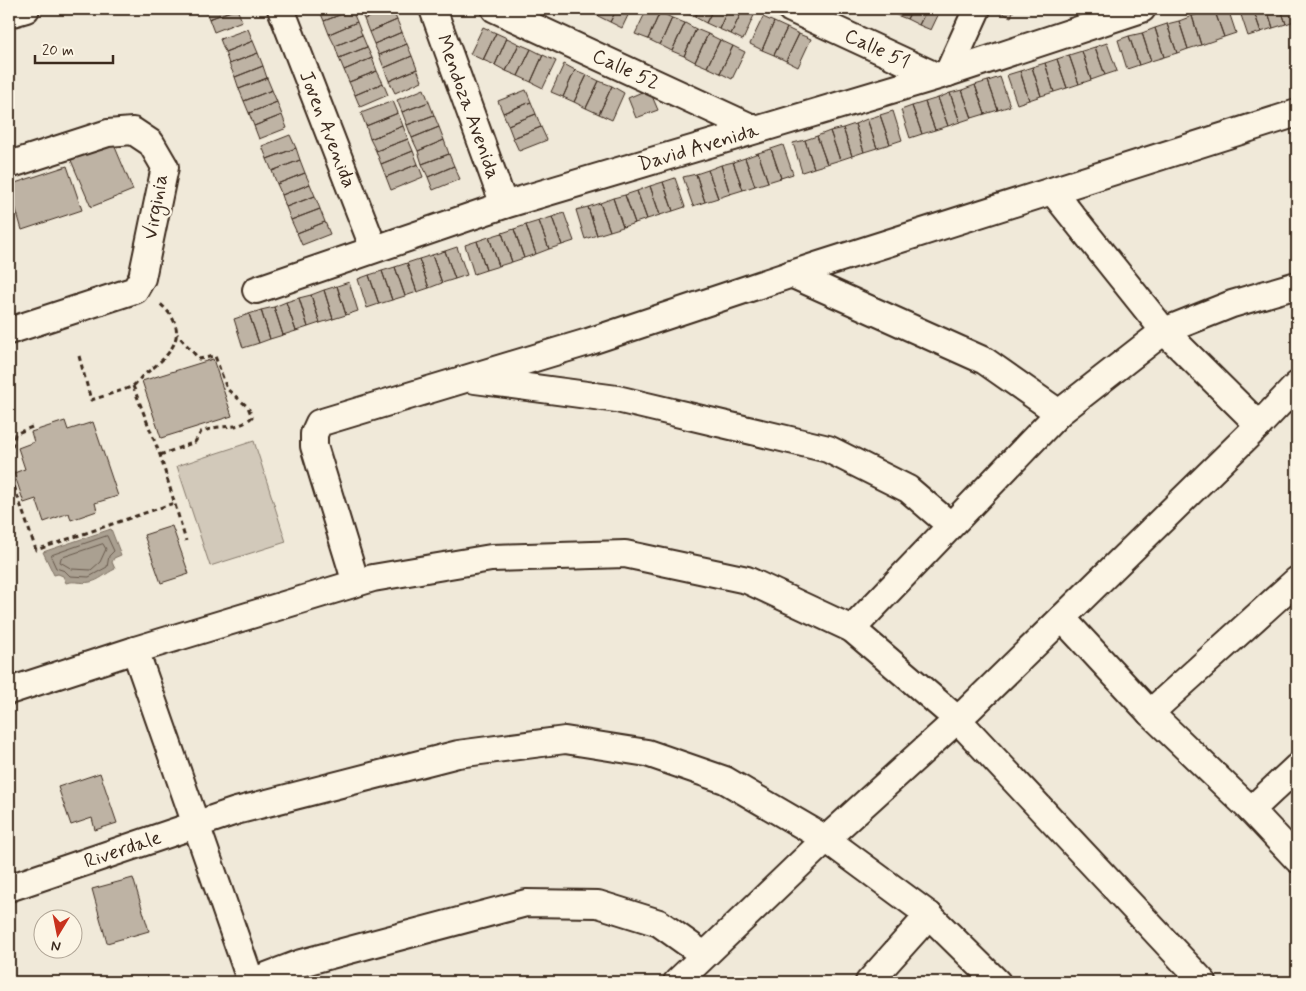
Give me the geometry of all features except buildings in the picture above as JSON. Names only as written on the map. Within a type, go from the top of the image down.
[{"type":"street","name":"Joven Avenida","points":[[281,9],[374,249]]},
{"type":"street","name":"Mendoza Avenida","points":[[433,9],[504,205]]},
{"type":"street","name":"Calle 52","points":[[495,9],[755,129]]},
{"type":"street","name":"Calle 51","points":[[791,9],[942,75]]},
{"type":"street","points":[[942,75],[977,9]]},
{"type":"street","name":"David Avenida","points":[[256,290],[504,205],[942,75],[1122,11]]},
{"type":"street","points":[[356,583],[314,446],[314,434],[319,423],[588,342],[791,274],[1054,192],[1297,113]]},
{"type":"street","name":"Virginia","points":[[9,165],[108,133],[133,131],[151,142],[165,167],[142,278],[135,290]]},
{"type":"street","points":[[1054,192],[1164,331],[1259,425]]},
{"type":"street","points":[[791,274],[985,362],[1060,413]]},
{"type":"street","points":[[852,629],[950,525],[1060,413],[1164,331],[1232,304],[1297,285]]},
{"type":"street","points":[[9,330],[135,290]]},
{"type":"street","points":[[467,379],[617,399],[828,450],[908,489],[950,525]]},
{"type":"street","points":[[677,982],[826,840],[958,719],[1259,425],[1297,385]]},
{"type":"street","points":[[9,691],[128,652],[373,578],[491,558],[625,554],[747,580],[852,629],[958,719],[1203,982]]},
{"type":"street","points":[[1150,713],[1297,580]]},
{"type":"street","points":[[1062,618],[1150,713],[1251,810],[1297,859]]},
{"type":"street","points":[[128,652],[196,824],[251,982],[301,963],[526,903],[598,904],[659,923],[704,955]]},
{"type":"street","name":"Riverdale","points":[[9,888],[236,811],[458,754],[565,740],[647,753],[725,780],[826,840],[929,915],[997,982]]},
{"type":"street","points":[[1251,810],[1297,767]]},
{"type":"street","points":[[869,982],[929,915]]},
{"type":"path","points":[[79,356],[91,400],[133,386],[142,376],[168,356],[176,344],[177,334],[171,313],[135,290]]},
{"type":"path","points":[[160,455],[195,442],[201,432],[221,426],[231,428],[246,423],[252,417],[248,407],[227,388],[215,356],[199,359],[177,334]]},
{"type":"path","points":[[133,386],[160,455],[186,541]]},
{"type":"path","points":[[32,426],[16,434],[9,460],[12,480],[36,550],[174,503]]},
{"type":"shaded area","points":[[254,441],[286,542],[210,566],[177,466]]},
{"type":"water","points":[[111,529],[121,555],[114,558],[112,562],[115,569],[96,580],[87,582],[66,583],[63,576],[54,575],[43,552]]}]
